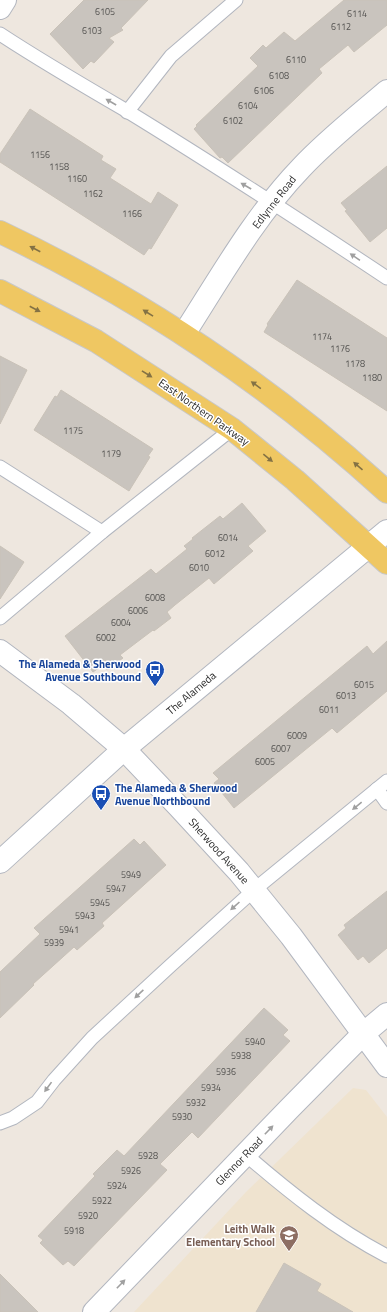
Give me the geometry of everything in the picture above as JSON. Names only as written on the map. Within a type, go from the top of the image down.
[{"type":"main road","points":[[0,232],[113,292],[184,334],[290,410],[323,436],[387,492]]},
{"type":"main road","name":"East Northern Parkway","points":[[0,291],[96,341],[232,429],[295,480],[387,563]]},
{"type":"street","points":[[0,8],[5,0]]},
{"type":"street","name":"Edlynne Road","points":[[184,334],[272,201],[306,163],[387,91]]},
{"type":"street","name":"The Alameda","points":[[0,862],[124,749],[387,530]]},
{"type":"street","name":"Sherwood Avenue","points":[[0,651],[71,704],[124,749],[239,872],[300,948],[387,1066]]},
{"type":"street","name":"Glennor Road","points":[[94,1312],[363,1034],[387,1014]]},
{"type":"lane","points":[[127,112],[171,56],[236,0]]},
{"type":"lane","points":[[0,34],[222,172],[272,201],[387,278]]},
{"type":"lane","points":[[0,618],[102,532],[232,429]]},
{"type":"lane","points":[[0,467],[102,532]]},
{"type":"lane","points":[[0,1122],[13,1118],[37,1102],[54,1080],[92,1038],[254,890],[387,781]]},
{"type":"lane","points":[[377,789],[387,803]]},
{"type":"lane","points":[[246,1154],[296,1197],[340,1228],[387,1256]]},
{"type":"shaded area","name":"Leith Walk Elementary School","points":[[353,1088],[366,1090],[387,1117],[387,1312],[134,1312],[246,1192]]},
{"type":"building","points":[[84,0],[148,0],[121,28],[123,30],[109,38],[114,42],[94,63],[91,61],[83,69],[50,34]]},
{"type":"building","points":[[344,0],[387,0],[387,25],[354,52],[348,45],[319,69],[322,73],[228,163],[222,157],[220,158],[194,129],[197,126],[196,125],[258,66],[250,58],[263,45],[266,48],[284,32],[295,41]]},
{"type":"building","points":[[30,109],[103,156],[101,160],[116,169],[110,178],[151,204],[158,192],[178,205],[151,249],[149,248],[144,255],[0,162],[0,154]]},
{"type":"building","points":[[387,166],[387,228],[370,242],[345,211],[347,210],[341,203]]},
{"type":"building","points":[[297,280],[387,338],[387,411],[264,332],[268,325],[267,324]]},
{"type":"building","points":[[0,356],[27,370],[0,424]]},
{"type":"building","points":[[61,390],[153,449],[148,456],[150,457],[129,491],[34,430],[55,396],[57,397]]},
{"type":"building","points":[[242,503],[266,531],[248,546],[253,551],[214,584],[209,578],[175,605],[167,612],[171,618],[120,655],[123,658],[107,670],[103,665],[93,672],[65,636],[151,569],[156,574],[187,549],[184,546],[193,539],[192,538],[220,516],[223,519]]},
{"type":"building","points":[[0,546],[24,562],[0,599]]},
{"type":"building","points":[[387,641],[387,691],[337,733],[332,728],[234,808],[214,783],[219,779],[213,773],[367,646],[373,654]]},
{"type":"building","points":[[134,839],[140,845],[144,841],[166,865],[102,923],[104,926],[77,950],[74,947],[33,984],[34,985],[0,1018],[0,972],[40,934],[34,928]]},
{"type":"building","points":[[387,891],[387,948],[369,963],[363,956],[358,960],[338,935],[346,928],[344,925]]},
{"type":"building","points":[[264,1008],[288,1030],[283,1035],[290,1041],[198,1138],[192,1132],[160,1164],[167,1170],[74,1266],[68,1261],[63,1265],[40,1243],[43,1240],[38,1236],[95,1176],[93,1174],[117,1150],[124,1156]]},
{"type":"building","points":[[284,1263],[321,1284],[317,1291],[353,1312],[256,1312]]},
{"type":"building","points":[[0,1274],[38,1312],[0,1312]]},
{"type":"place","name":"The Alameda & Sherwood Avenue Southbound","points":[[155,687]]},
{"type":"place","name":"The Alameda & Sherwood Avenue Northbound","points":[[101,811]]},
{"type":"place","name":"Leith Walk Elementary School","points":[[289,1252]]}]
